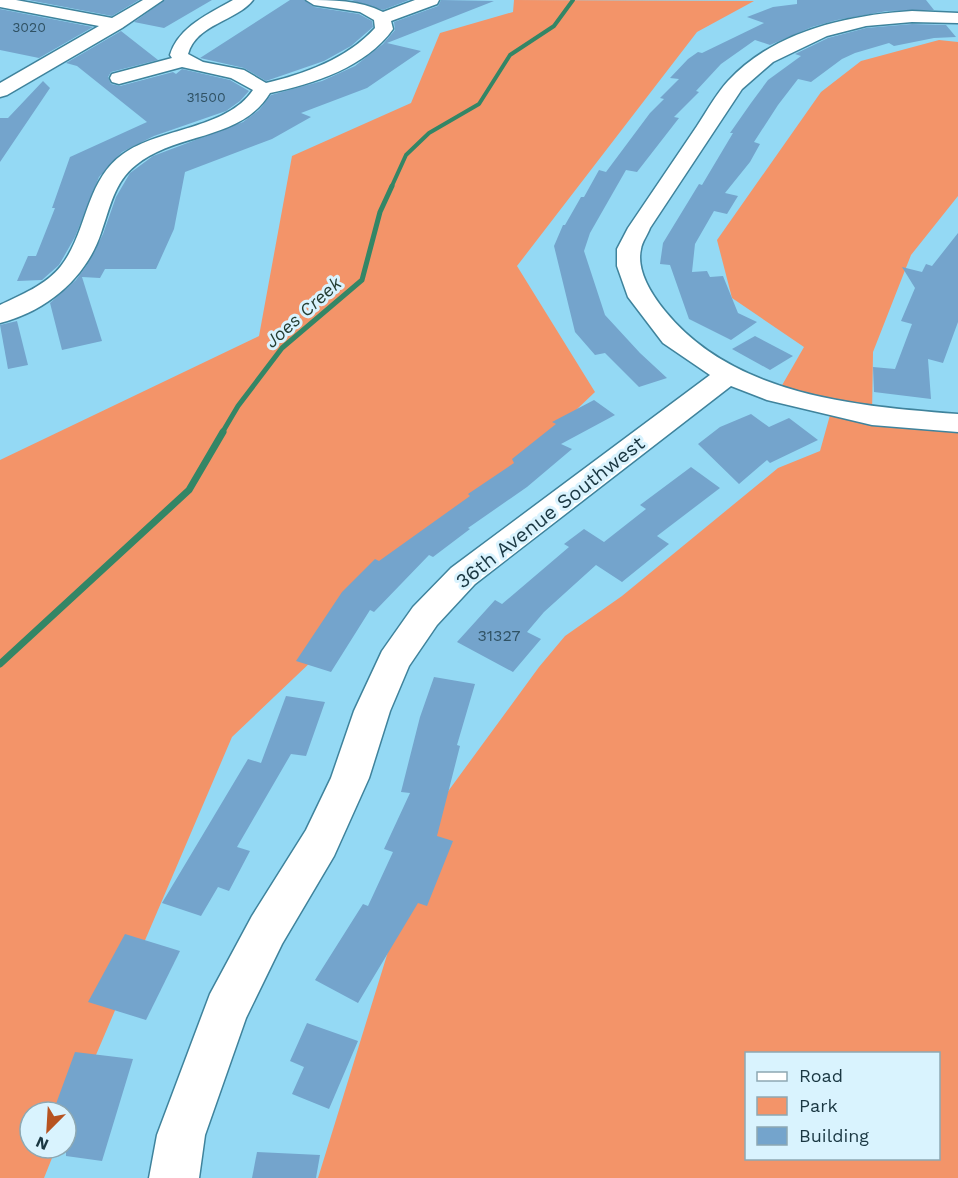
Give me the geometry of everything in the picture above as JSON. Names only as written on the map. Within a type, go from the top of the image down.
[{"type":"street","points":[[0,92],[155,0]]},
{"type":"street","points":[[183,61],[178,51],[188,38],[245,0]]},
{"type":"street","points":[[0,315],[49,288],[68,272],[80,254],[106,186],[120,166],[148,148],[236,115],[255,102],[263,89],[303,78],[340,62],[382,31],[385,26],[382,18],[365,8],[314,0]]},
{"type":"street","points":[[382,18],[431,0]]},
{"type":"street","points":[[0,2],[116,24]]},
{"type":"street","points":[[851,5],[876,19]]},
{"type":"street","points":[[958,18],[906,16],[876,19],[839,27],[779,51],[755,67],[735,85],[639,228],[629,249],[629,266],[640,297],[672,337],[728,375],[777,394],[872,417],[958,423]]},
{"type":"street","points":[[120,78],[183,61],[238,75],[253,81],[263,89]]},
{"type":"street","points":[[0,69],[28,75]]},
{"type":"street","name":"36th Avenue Southwest","points":[[174,1178],[181,1135],[226,1010],[267,930],[320,843],[350,778],[372,711],[394,661],[425,616],[463,576],[728,375]]},
{"type":"green space","points":[[514,0],[754,1],[697,32],[517,266],[595,392],[232,737],[77,1100],[18,1100],[18,1160],[51,1160],[44,1178],[0,1178],[0,460],[259,336],[292,156],[411,103],[440,33],[513,12]]},
{"type":"green space","points":[[939,40],[958,42],[958,196],[911,255],[873,352],[872,416],[958,423],[958,1178],[318,1178],[430,816],[539,667],[565,636],[622,596],[778,468],[820,451],[832,408],[777,394],[804,347],[732,298],[717,240],[821,92],[861,61]]},
{"type":"building","points":[[28,0],[139,0],[112,16]]},
{"type":"building","points":[[165,0],[212,0],[164,28],[134,22]]},
{"type":"building","points":[[290,0],[304,0],[314,7],[359,14],[372,21],[373,27],[351,46],[324,61],[266,81],[244,68],[200,58]]},
{"type":"building","points":[[351,0],[409,0],[383,10]]},
{"type":"building","points":[[441,0],[494,1],[387,43],[421,51],[367,88],[301,113],[311,117],[272,139],[185,172],[174,229],[156,269],[105,269],[100,278],[82,277],[102,341],[62,350],[50,303],[76,280],[87,265],[103,234],[116,197],[130,173],[153,156],[243,122],[259,110],[271,95],[322,81],[355,66],[383,44],[395,30],[394,22],[438,6]]},
{"type":"building","points":[[797,0],[926,0],[934,10],[887,11],[837,20],[812,27],[770,45],[755,40],[721,64],[696,91],[699,92],[674,117],[679,118],[637,172],[626,170],[590,233],[584,251],[605,315],[667,378],[639,387],[605,353],[595,355],[575,332],[554,246],[563,225],[581,197],[584,197],[599,170],[606,172],[650,113],[664,99],[660,98],[679,79],[670,78],[688,59],[698,52],[702,53],[764,23],[747,17],[773,7],[797,4]]},
{"type":"building","points":[[0,9],[93,27],[39,58],[0,50]]},
{"type":"building","points":[[912,24],[946,25],[956,37],[934,38],[894,46],[889,43],[855,53],[842,59],[811,82],[798,79],[778,105],[754,142],[760,144],[750,162],[725,193],[738,196],[727,214],[714,211],[695,244],[692,272],[707,271],[710,277],[723,276],[738,313],[757,322],[731,340],[689,319],[670,265],[660,264],[663,243],[699,184],[702,185],[733,133],[730,133],[768,80],[801,56],[795,54],[828,38],[866,28]]},
{"type":"building","points":[[121,31],[158,60],[111,72],[108,77],[111,84],[120,86],[173,72],[176,74],[182,69],[230,80],[249,91],[226,111],[154,136],[122,152],[99,177],[75,237],[59,265],[42,280],[17,281],[28,256],[36,256],[55,208],[52,208],[70,157],[147,122],[77,66],[66,63]]},
{"type":"building","points":[[43,81],[50,88],[0,162],[0,118],[8,118]]},
{"type":"building","points":[[958,233],[958,322],[943,363],[928,359],[931,399],[874,392],[873,367],[895,369],[912,324],[901,321],[915,288],[902,267],[922,272],[926,264],[932,266]]},
{"type":"building","points":[[17,321],[28,365],[8,369],[0,325]]},
{"type":"building","points":[[755,336],[793,356],[770,370],[732,349]]},
{"type":"building","points":[[594,400],[615,415],[561,444],[572,449],[527,487],[468,528],[470,529],[433,557],[429,555],[374,612],[370,610],[331,672],[296,661],[342,592],[375,559],[379,561],[470,496],[468,494],[514,463],[512,459],[556,424],[552,422]]},
{"type":"building","points":[[751,414],[769,427],[789,418],[818,440],[770,463],[767,460],[739,484],[698,444],[720,427]]},
{"type":"building","points":[[691,467],[720,488],[657,536],[669,544],[622,582],[596,565],[544,612],[527,632],[541,639],[513,672],[457,642],[495,600],[502,604],[569,547],[564,544],[584,529],[604,542],[646,509],[640,505]]},
{"type":"building","points":[[434,677],[475,684],[457,745],[460,746],[437,836],[453,841],[427,906],[418,903],[358,1003],[315,980],[363,904],[368,906],[393,852],[384,849],[410,793],[401,792],[420,717]]},
{"type":"building","points":[[286,696],[325,702],[306,756],[291,754],[237,847],[250,851],[229,891],[218,887],[201,916],[162,903],[248,759],[261,763]]},
{"type":"building","points":[[125,934],[180,951],[146,1020],[88,1002]]},
{"type":"building","points":[[307,1023],[358,1041],[329,1109],[292,1094],[304,1067],[290,1061]]},
{"type":"building","points":[[75,1052],[133,1059],[102,1161],[78,1158],[78,1100],[57,1100]]},
{"type":"building","points":[[257,1152],[320,1155],[316,1178],[252,1178]]},
{"type":"waterway","name":"Joes Creek","points":[[391,188],[406,155],[429,133],[479,104],[510,55],[554,26],[573,0]]},
{"type":"waterway","name":"Joes Creek","points":[[222,433],[238,406],[282,348],[362,280],[380,212],[392,186]]},
{"type":"waterway","name":"Joes Creek","points":[[0,664],[189,490],[223,432]]}]
